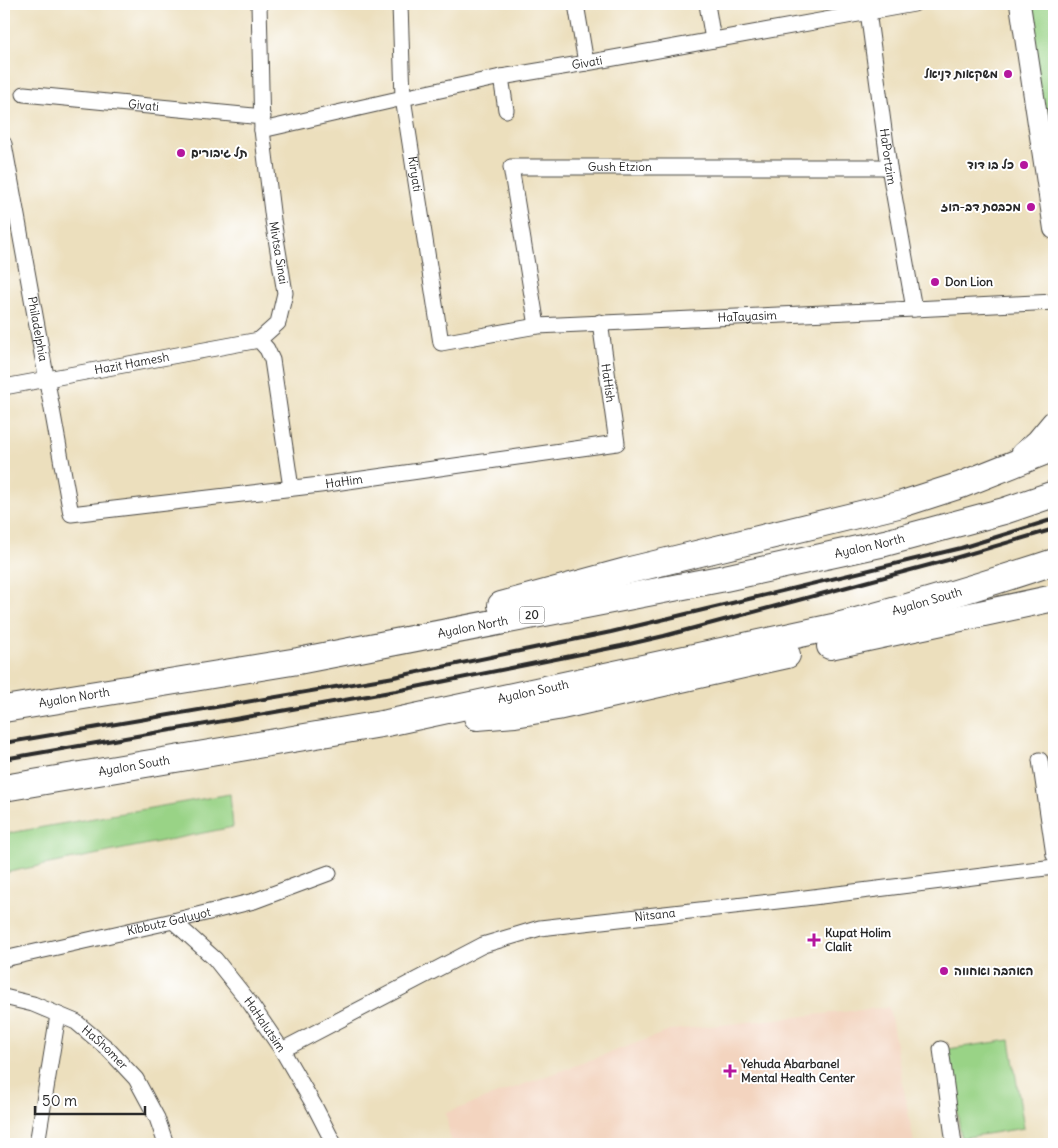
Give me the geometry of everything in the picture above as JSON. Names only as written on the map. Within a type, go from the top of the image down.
[{"type":"highway","points":[[1012,465],[1040,442],[1054,424]]},
{"type":"highway","points":[[298,661],[626,571],[902,504],[961,484],[1054,448]]},
{"type":"highway","name":"Ayalon North","points":[[4,709],[298,661],[725,578],[885,543],[1054,494]]},
{"type":"highway","name":"Ayalon South","points":[[4,788],[387,723],[833,627],[906,608],[1054,562]]},
{"type":"highway","points":[[387,723],[515,714],[557,707],[850,641],[1052,599]]},
{"type":"street","name":"Mivtsa Sinai","points":[[259,4],[263,124],[285,293],[278,323],[259,340]]},
{"type":"street","name":"Kiryati","points":[[400,4],[403,98],[442,343]]},
{"type":"street","points":[[576,4],[586,63]]},
{"type":"street","points":[[707,4],[713,40]]},
{"type":"street","name":"Givati","points":[[24,94],[263,124],[403,98],[501,77],[713,40],[867,8],[914,4]]},
{"type":"street","name":"HaPortzim","points":[[867,8],[889,166],[914,309]]},
{"type":"street","points":[[1023,8],[1054,229]]},
{"type":"street","points":[[501,77],[506,110]]},
{"type":"street","name":"Philadelphia","points":[[4,144],[71,514]]},
{"type":"street","name":"Gush Etzion","points":[[537,326],[511,167],[889,166]]},
{"type":"street","name":"HaTayasim","points":[[442,343],[537,326],[1054,302]]},
{"type":"street","name":"HaHish","points":[[600,322],[616,442]]},
{"type":"street","points":[[259,340],[267,349],[272,360],[291,488]]},
{"type":"street","name":"Hazit Hamesh","points":[[4,388],[259,340]]},
{"type":"street","name":"HaHim","points":[[71,514],[320,485],[616,442]]},
{"type":"street","points":[[1040,760],[1054,855]]},
{"type":"street","name":"Nitsana","points":[[282,1050],[483,945],[540,928],[1054,867]]},
{"type":"street","name":"Kibbutz Galuyot","points":[[4,959],[254,901],[329,872]]},
{"type":"street","name":"HaHalutsim","points":[[173,921],[215,959],[250,1003],[282,1050],[334,1144]]},
{"type":"street","name":"HaShomer","points":[[4,997],[34,1004],[76,1022],[108,1049],[136,1079],[157,1118],[166,1144]]},
{"type":"street","points":[[37,1144],[58,1015]]},
{"type":"street","points":[[940,1049],[954,1144]]},
{"type":"shaded area","name":"Yehuda Abarbanel Mental Health Center","points":[[889,1007],[914,1144],[451,1144],[446,1113],[672,1030]]},
{"type":"green space","points":[[1029,4],[1054,4],[1054,229]]},
{"type":"green space","points":[[230,794],[233,827],[4,873],[4,834]]},
{"type":"green space","points":[[1010,1040],[1024,1128],[961,1138],[948,1049]]},
{"type":"railway","points":[[4,743],[394,677],[611,632],[961,548],[1054,519]]},
{"type":"railway","points":[[4,759],[396,691],[621,646],[948,560],[1054,529]]},
{"type":"place","name":"משקאות דניאל","points":[[1008,74]]},
{"type":"place","name":"תל גיבורים","points":[[181,153]]},
{"type":"place","name":"כל בו דוד","points":[[1024,165]]},
{"type":"place","name":"מכבסת דב-הוז","points":[[1031,207]]},
{"type":"place","name":"Don Lion","points":[[935,282]]},
{"type":"place","name":"Kupat Holim Clalit","points":[[814,940]]},
{"type":"place","name":"האהבה ואחווה","points":[[944,971]]},
{"type":"place","name":"Yehuda Abarbanel Mental Health Center","points":[[730,1071]]}]
